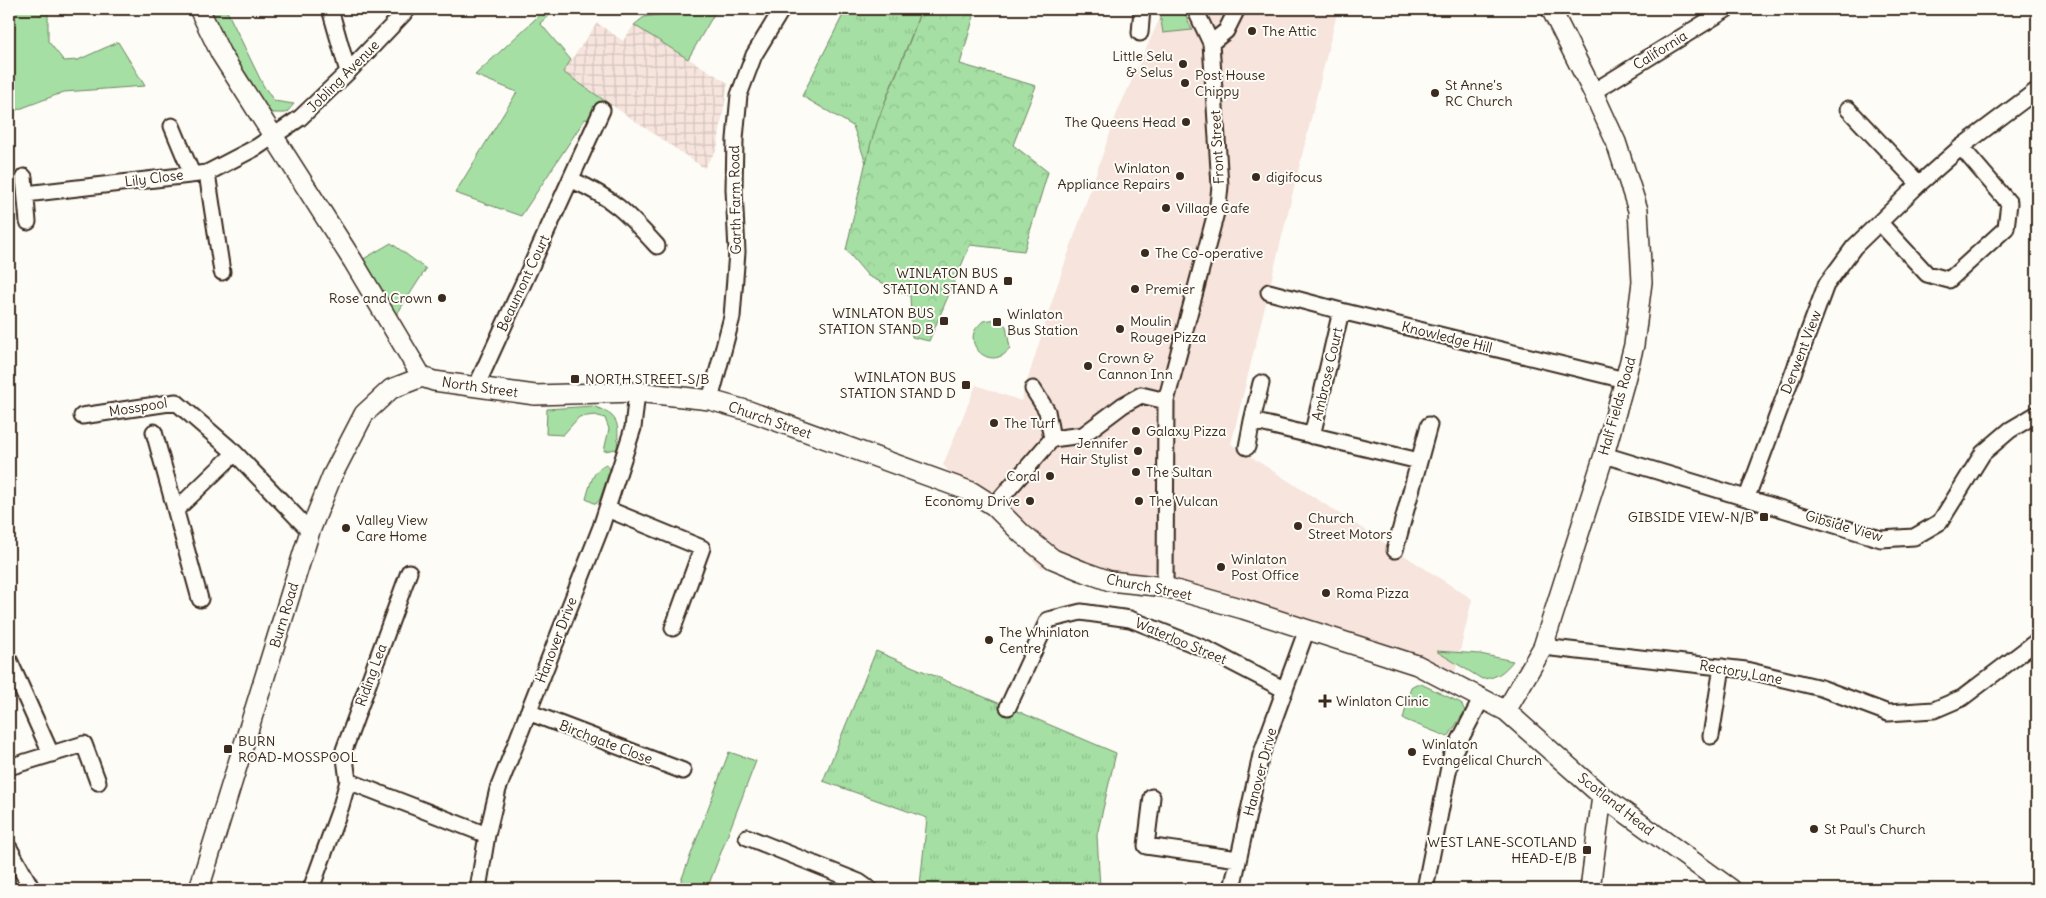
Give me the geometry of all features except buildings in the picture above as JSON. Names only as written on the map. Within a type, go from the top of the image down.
[{"type":"street","points":[[199,9],[221,54],[272,137]]},
{"type":"street","points":[[330,9],[348,72]]},
{"type":"street","name":"Jobling Avenue","points":[[272,137],[312,108],[408,9]]},
{"type":"street","name":"Garth Farm Road","points":[[702,399],[732,317],[737,252],[734,198],[735,139],[739,95],[754,55],[782,9]]},
{"type":"street","points":[[1140,33],[1142,9]]},
{"type":"street","points":[[1195,9],[1211,43],[1226,31],[1237,9]]},
{"type":"street","name":"Half Fields Road","points":[[1506,711],[1543,647],[1604,454],[1625,380],[1634,345],[1642,282],[1638,210],[1616,142],[1593,92],[1550,9]]},
{"type":"street","name":"California","points":[[1593,92],[1727,9]]},
{"type":"street","name":"Front Street","points":[[1165,587],[1166,401],[1218,205],[1220,186],[1211,43]]},
{"type":"street","name":"Derwent View","points":[[1747,497],[1826,285],[1854,247],[1919,184],[1962,147],[2037,90]]},
{"type":"street","points":[[1848,109],[1919,184]]},
{"type":"street","name":"Beaumont Court","points":[[476,386],[572,180],[602,110]]},
{"type":"street","points":[[172,126],[199,174],[222,272]]},
{"type":"street","name":"Lily Close","points":[[26,194],[199,174],[272,137]]},
{"type":"street","name":"North Street","points":[[272,137],[353,261],[422,376],[434,381],[535,395],[637,392]]},
{"type":"street","points":[[1880,223],[1927,274],[1950,280],[2006,228],[2009,203],[1962,147]]},
{"type":"street","points":[[24,178],[28,222]]},
{"type":"street","points":[[572,180],[595,190],[616,204],[657,246]]},
{"type":"street","name":"Knowledge Hill","points":[[1269,292],[1625,380]]},
{"type":"street","name":"Ambrose Court","points":[[1312,436],[1341,311]]},
{"type":"street","name":"Burn Road","points":[[199,889],[310,531],[332,476],[364,414],[391,390],[422,376]]},
{"type":"street","points":[[1247,447],[1262,383]]},
{"type":"street","points":[[1033,389],[1047,411],[1052,439]]},
{"type":"street","name":"Church Street","points":[[637,392],[702,399],[749,411],[972,492],[994,506],[1022,534],[1053,559],[1110,580],[1165,587],[1243,609],[1417,665],[1506,711]]},
{"type":"street","name":"Hanover Drive","points":[[478,889],[487,835],[498,789],[607,509],[633,428],[637,392]]},
{"type":"street","points":[[994,506],[1052,439],[1083,435],[1123,405],[1141,395],[1166,401]]},
{"type":"street","name":"Mosspool","points":[[82,416],[176,402],[235,452],[310,531]]},
{"type":"street","name":"Gibside View","points":[[1604,454],[1882,539],[1914,537],[1940,522],[1983,453],[2010,430],[2037,414]]},
{"type":"street","name":"Ambrose Court","points":[[1252,420],[1419,461]]},
{"type":"street","points":[[1395,550],[1429,425]]},
{"type":"street","name":"Mosspool","points":[[154,432],[200,599]]},
{"type":"street","points":[[176,510],[235,452]]},
{"type":"street","points":[[607,509],[702,548],[672,628]]},
{"type":"street","name":"Riding Lea","points":[[348,781],[344,750],[408,572]]},
{"type":"street","name":"Waterloo Street","points":[[1008,707],[1048,620],[1081,612],[1130,620],[1208,650],[1285,690]]},
{"type":"street","name":"Hanover Drive","points":[[1232,889],[1261,755],[1307,629]]},
{"type":"street","name":"Rectory Lane","points":[[1543,647],[1746,670],[1821,688],[1888,713],[1934,710],[1962,698],[2037,641]]},
{"type":"street","points":[[9,660],[51,754]]},
{"type":"street","points":[[1711,736],[1722,667]]},
{"type":"street","points":[[1425,889],[1451,757],[1482,698]]},
{"type":"street","name":"Scotland Head","points":[[1506,711],[1602,796],[1731,889]]},
{"type":"street","name":"Birchgate Close","points":[[528,712],[683,771]]},
{"type":"street","points":[[9,767],[84,744],[98,782]]},
{"type":"street","points":[[311,889],[348,781],[487,835]]},
{"type":"street","points":[[1590,889],[1602,796]]},
{"type":"street","points":[[1152,797],[1146,846],[1238,859]]},
{"type":"street","points":[[747,838],[859,882],[869,889]]},
{"type":"street","points":[[9,848],[32,889]]},
{"type":"shaded area","points":[[1164,9],[1338,9],[1231,444],[1472,599],[1455,673],[1240,600],[1040,567],[943,465],[976,385],[1021,401],[1055,292],[1117,113]]},
{"type":"shaded area","points":[[597,23],[623,41],[634,25],[728,83],[717,149],[704,168],[563,72]]},
{"type":"green space","points":[[9,9],[51,9],[48,14],[48,41],[64,61],[78,60],[118,42],[145,86],[64,92],[9,113]]},
{"type":"green space","points":[[199,9],[226,9],[263,85],[274,101],[294,104],[286,113],[273,113],[253,106]]},
{"type":"green space","points":[[546,9],[557,9],[540,23],[571,60],[563,72],[611,105],[598,121],[585,119],[521,216],[455,193],[517,92],[475,75]]},
{"type":"green space","points":[[675,9],[717,9],[688,59],[634,25],[644,17],[663,14]]},
{"type":"green space","points":[[846,9],[921,9],[877,124],[866,163],[853,126],[802,96]]},
{"type":"green space","points":[[921,9],[975,9],[960,64],[1036,86],[1013,145],[1048,172],[1024,251],[970,245],[929,341],[912,337],[910,296],[868,276],[846,250],[872,134]]},
{"type":"green space","points":[[1159,9],[1183,9],[1192,30],[1163,33]]},
{"type":"green space","points":[[391,243],[426,269],[395,317],[355,264]]},
{"type":"green space","points":[[997,319],[1006,326],[1010,348],[1005,354],[989,358],[979,352],[973,336],[975,330],[983,321]]},
{"type":"green space","points":[[593,406],[608,413],[616,422],[618,433],[617,449],[604,451],[609,429],[605,418],[595,415],[579,417],[563,435],[546,434],[547,409]]},
{"type":"green space","points":[[606,464],[610,469],[600,499],[596,504],[586,499],[595,474]]},
{"type":"green space","points":[[876,651],[1116,753],[1097,835],[1100,889],[912,889],[920,885],[927,818],[823,781]]},
{"type":"green space","points":[[1436,651],[1480,654],[1513,661],[1500,674],[1482,679]]},
{"type":"green space","points":[[1421,684],[1461,703],[1465,711],[1448,737],[1403,719],[1411,687]]},
{"type":"green space","points":[[729,752],[756,761],[707,889],[678,889]]},
{"type":"place","name":"The Attic","points":[[1252,31]]},
{"type":"place","name":"Little Selu & Selus","points":[[1183,64]]},
{"type":"place","name":"Post House Chippy","points":[[1185,83]]},
{"type":"place","name":"St Anne's RC Church","points":[[1435,93]]},
{"type":"place","name":"The Queens Head","points":[[1186,122]]},
{"type":"place","name":"Winlaton Appliance Repairs","points":[[1180,176]]},
{"type":"place","name":"digifocus","points":[[1256,177]]},
{"type":"place","name":"Village Cafe","points":[[1166,208]]},
{"type":"place","name":"The Co-operative","points":[[1145,253]]},
{"type":"place","name":"WINLATON BUS STATION STAND A","points":[[1008,281]]},
{"type":"place","name":"Premier","points":[[1135,289]]},
{"type":"place","name":"Rose and Crown","points":[[442,298]]},
{"type":"place","name":"WINLATON BUS STATION STAND B","points":[[944,321]]},
{"type":"place","name":"Winlaton Bus Station","points":[[997,322]]},
{"type":"place","name":"Moulin Rouge Pizza","points":[[1120,329]]},
{"type":"place","name":"Crown & Cannon Inn","points":[[1088,366]]},
{"type":"place","name":"NORTH STREET-S/B","points":[[575,379]]},
{"type":"place","name":"WINLATON BUS STATION STAND D","points":[[966,385]]},
{"type":"place","name":"The Turf","points":[[994,423]]},
{"type":"place","name":"Galaxy Pizza","points":[[1136,431]]},
{"type":"place","name":"Jennifer Hair Stylist","points":[[1138,451]]},
{"type":"place","name":"The Sultan","points":[[1136,472]]},
{"type":"place","name":"Coral","points":[[1050,476]]},
{"type":"place","name":"Economy Drive","points":[[1030,501]]},
{"type":"place","name":"The Vulcan","points":[[1139,501]]},
{"type":"place","name":"GIBSIDE VIEW-N/B","points":[[1764,517]]},
{"type":"place","name":"Church Street Motors","points":[[1298,526]]},
{"type":"place","name":"Valley View Care Home","points":[[346,528]]},
{"type":"place","name":"Winlaton Post Office","points":[[1221,567]]},
{"type":"place","name":"Roma Pizza","points":[[1326,593]]},
{"type":"place","name":"The Whinlaton Centre","points":[[989,640]]},
{"type":"place","name":"Winlaton Clinic","points":[[1325,701]]},
{"type":"place","name":"BURN ROAD-MOSSPOOL","points":[[228,749]]},
{"type":"place","name":"Winlaton Evangelical Church","points":[[1412,752]]},
{"type":"place","name":"St Paul's Church","points":[[1814,829]]},
{"type":"place","name":"WEST LANE-SCOTLAND HEAD-E/B","points":[[1587,850]]}]
